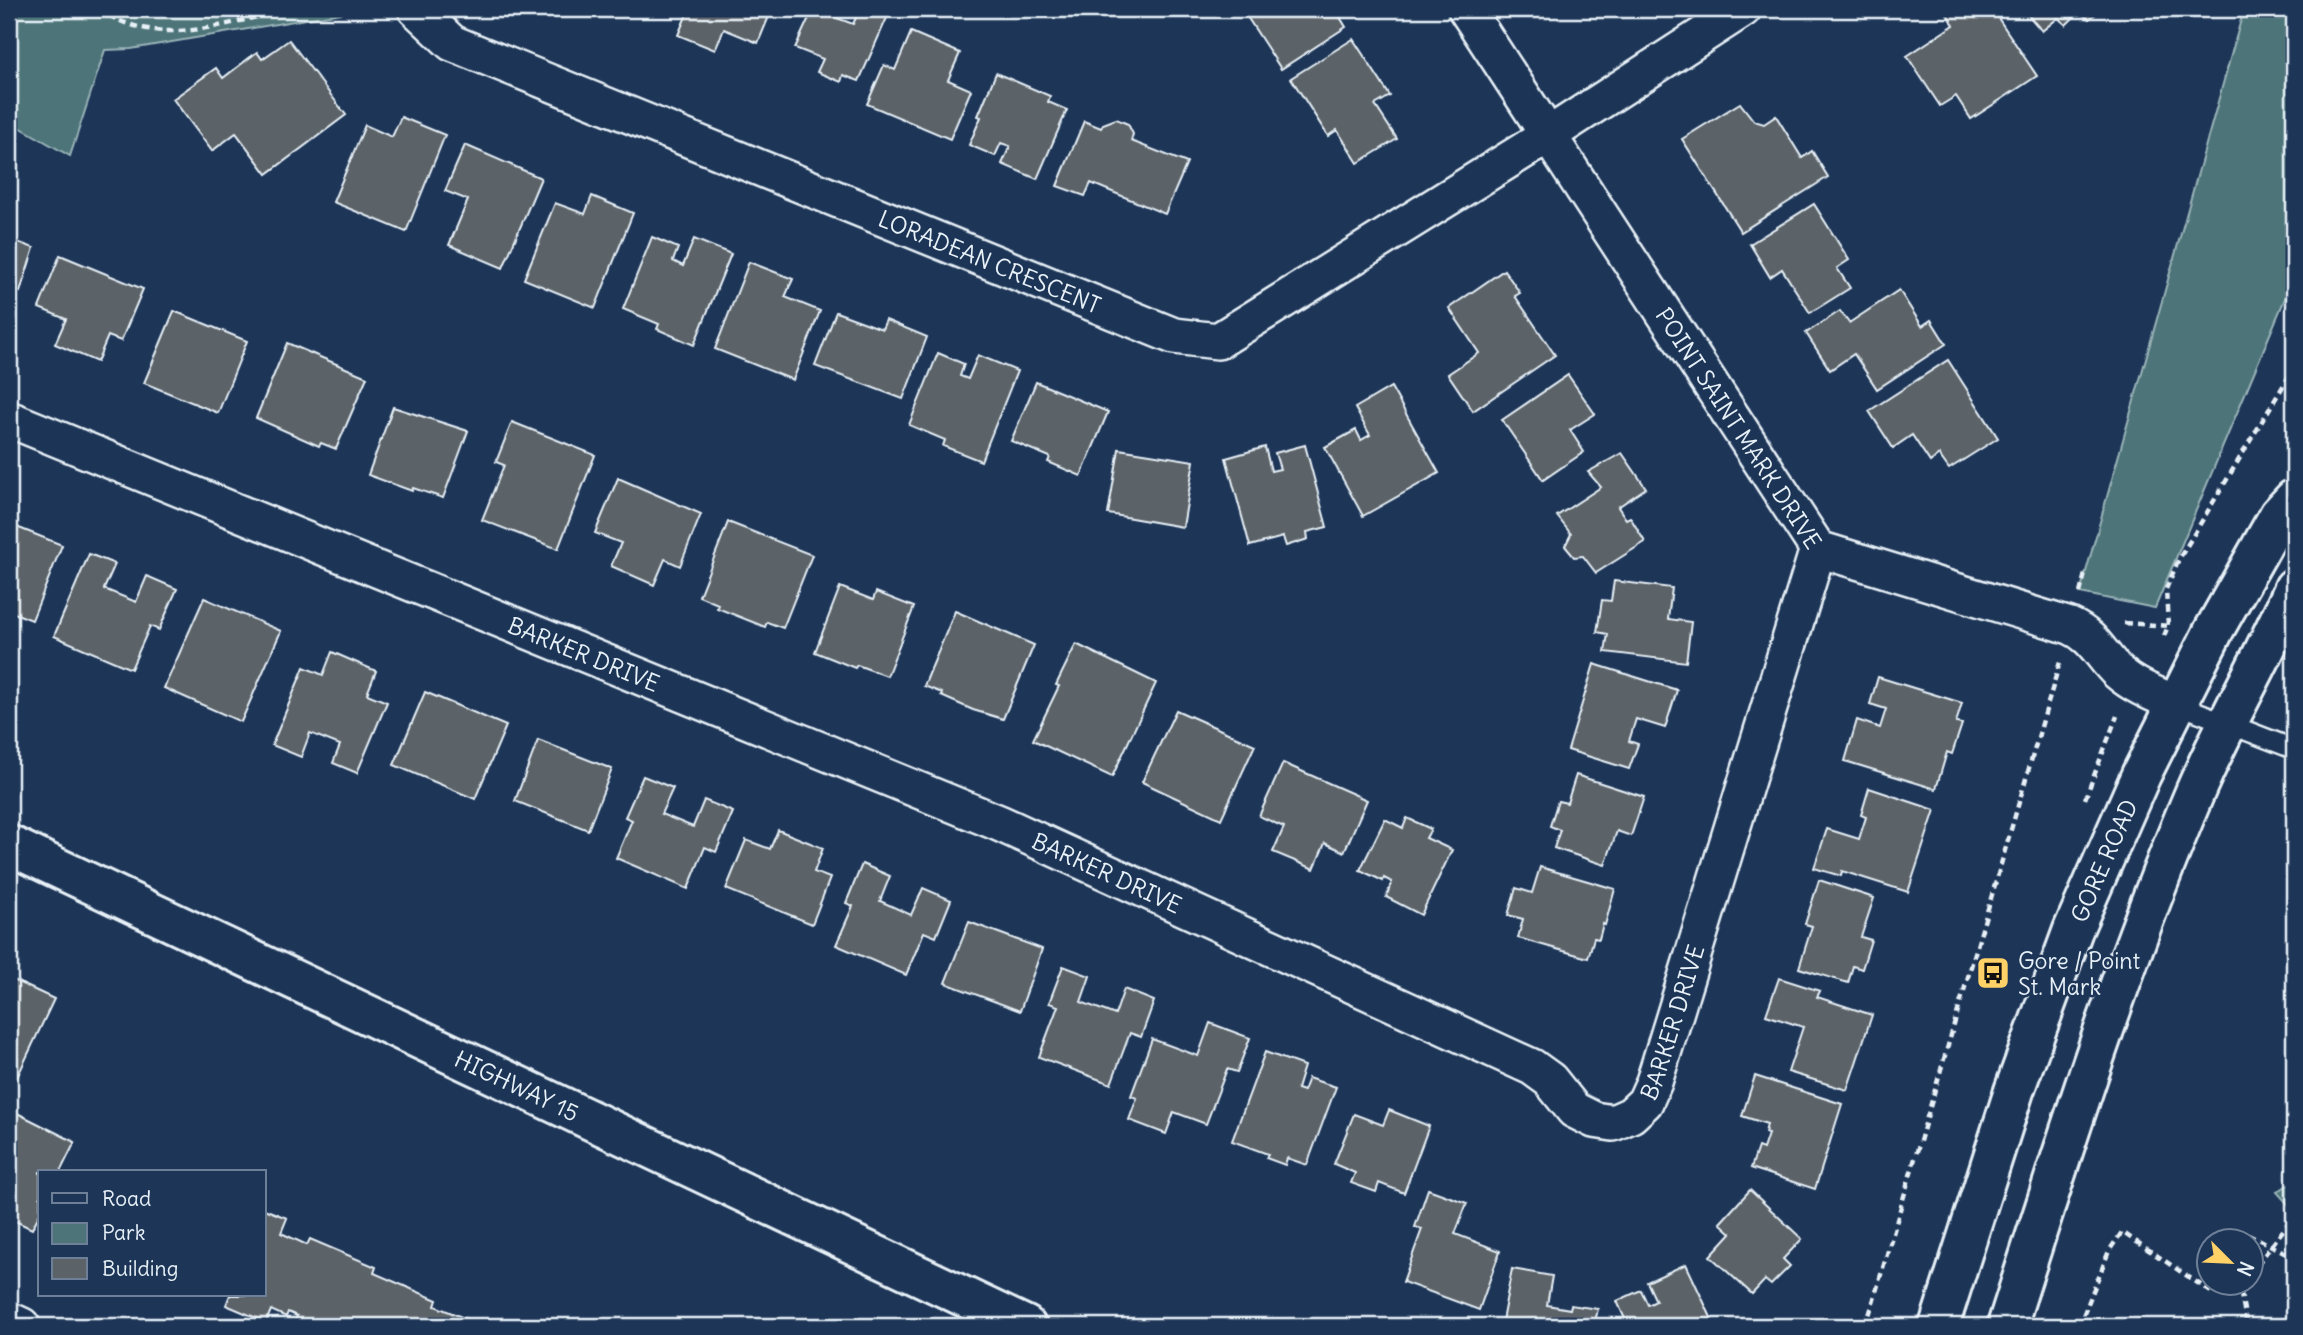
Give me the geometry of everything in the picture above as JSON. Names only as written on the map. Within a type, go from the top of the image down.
[{"type":"main road","name":"GORE ROAD","points":[[1939,1326],[2014,1091],[2073,930],[2141,775],[2214,630],[2279,515],[2294,499]]},
{"type":"main road","points":[[2007,1326],[2074,1113],[2129,957],[2226,722],[2269,645],[2294,587]]},
{"type":"main road","name":"HIGHWAY 15","points":[[9,845],[1026,1326]]},
{"type":"street","name":"LORADEAN CRESCENT","points":[[416,9],[452,43],[1161,331],[1174,336],[1218,341],[1548,136],[1743,9]]},
{"type":"street","name":"POINT SAINT MARK DRIVE","points":[[1466,9],[1818,549],[2070,626],[2092,640],[2115,669],[2127,678],[2177,704]]},
{"type":"street","name":"BARKER DRIVE","points":[[9,419],[999,823],[1532,1067],[1550,1080],[1574,1110],[1594,1120],[1613,1123],[1631,1115],[1645,1102],[1654,1082],[1818,549]]},
{"type":"street","points":[[9,1320],[22,1326]]},
{"type":"lane","points":[[2177,704],[2294,749]]},
{"type":"path","points":[[99,9],[132,27],[153,31],[202,29],[288,9]]},
{"type":"path","points":[[2168,626],[2166,589],[2179,559],[2294,368]]},
{"type":"path","points":[[1866,1326],[2086,570]]},
{"type":"path","points":[[2264,1255],[2294,1216]]},
{"type":"path","points":[[2079,1326],[2109,1251],[2122,1232],[2194,1281]]},
{"type":"path","points":[[2264,1242],[2294,1257]]},
{"type":"path","points":[[2241,1296],[2247,1326]]},
{"type":"green space","points":[[9,9],[135,9],[142,12],[166,9],[364,9],[131,49],[105,50],[70,156],[9,121]]},
{"type":"green space","points":[[2244,9],[2294,9],[2294,277],[2155,608],[2080,593]]},
{"type":"green space","points":[[2294,1181],[2294,1211],[2277,1192]]},
{"type":"building","points":[[689,9],[772,9],[758,43],[724,29],[715,50],[678,35]]},
{"type":"building","points":[[813,9],[853,24],[860,9],[890,11],[859,81],[843,75],[841,82],[817,72],[823,59],[795,48]]},
{"type":"building","points":[[1242,9],[1335,9],[1346,27],[1281,69]]},
{"type":"building","points":[[1944,9],[1992,9],[2037,76],[1971,119],[1956,96],[1940,106],[1907,56],[1954,25]]},
{"type":"building","points":[[2023,9],[2098,9],[2098,12],[2089,19],[2079,12],[2066,25],[2058,18],[2042,31]]},
{"type":"building","points":[[911,32],[960,53],[948,80],[971,90],[950,139],[867,104],[884,65],[895,70]]},
{"type":"building","points":[[1353,39],[1390,96],[1375,105],[1397,139],[1358,163],[1337,130],[1328,136],[1291,78]]},
{"type":"building","points":[[289,40],[346,115],[267,174],[236,133],[212,151],[173,99],[216,68],[223,78],[257,52],[262,59]]},
{"type":"building","points":[[996,73],[1050,96],[1048,102],[1067,110],[1037,179],[1002,164],[1010,146],[1001,143],[995,156],[969,145]]},
{"type":"building","points":[[1740,103],[1754,121],[1764,124],[1776,116],[1802,158],[1812,151],[1828,177],[1741,232],[1682,139]]},
{"type":"building","points":[[401,117],[445,135],[406,232],[333,202],[365,125],[392,137]]},
{"type":"building","points":[[1116,119],[1128,124],[1133,134],[1131,141],[1187,163],[1165,214],[1091,183],[1085,196],[1057,186],[1084,121],[1101,128],[1103,124]]},
{"type":"building","points":[[465,145],[541,178],[503,268],[449,245],[468,200],[445,191]]},
{"type":"building","points":[[592,196],[633,213],[595,308],[524,279],[555,203],[585,214]]},
{"type":"building","points":[[1814,204],[1849,260],[1837,268],[1850,288],[1810,313],[1782,269],[1770,277],[1750,244]]},
{"type":"building","points":[[652,237],[678,248],[673,261],[683,266],[694,239],[731,254],[694,345],[657,329],[659,324],[623,309]]},
{"type":"building","points":[[9,239],[34,248],[20,292],[9,288]]},
{"type":"building","points":[[60,255],[143,289],[121,341],[108,336],[97,362],[55,344],[66,319],[39,308]]},
{"type":"building","points":[[749,262],[793,279],[785,297],[820,311],[793,380],[715,349]]},
{"type":"building","points":[[1504,270],[1520,293],[1515,296],[1555,355],[1473,411],[1448,374],[1479,353],[1449,308]]},
{"type":"building","points":[[1899,290],[1922,326],[1931,320],[1946,344],[1877,389],[1854,354],[1830,370],[1806,333],[1840,311],[1849,323]]},
{"type":"building","points":[[174,311],[247,341],[218,413],[144,383]]},
{"type":"building","points":[[836,312],[882,329],[886,320],[927,337],[903,399],[815,366]]},
{"type":"building","points":[[287,343],[367,377],[336,449],[321,443],[319,446],[256,418]]},
{"type":"building","points":[[938,353],[964,364],[960,376],[968,379],[978,355],[1017,371],[981,461],[943,446],[945,440],[909,425]]},
{"type":"building","points":[[1948,360],[1998,438],[1949,469],[1939,455],[1930,462],[1912,435],[1893,448],[1869,411]]},
{"type":"building","points":[[1568,375],[1595,414],[1570,430],[1584,452],[1543,480],[1502,420]]},
{"type":"building","points":[[1036,382],[1108,412],[1081,476],[1048,462],[1050,457],[1011,441]]},
{"type":"building","points":[[1391,387],[1439,473],[1363,516],[1325,447],[1356,430],[1361,440],[1370,435],[1355,408]]},
{"type":"building","points":[[393,407],[468,431],[443,498],[413,488],[412,491],[368,475]]},
{"type":"building","points":[[512,422],[595,455],[558,549],[482,520],[504,465],[496,462]]},
{"type":"building","points":[[1305,445],[1327,527],[1307,532],[1308,539],[1286,546],[1283,537],[1250,546],[1226,458],[1265,447],[1271,471],[1280,469],[1275,453]]},
{"type":"building","points":[[1119,449],[1194,461],[1183,527],[1108,514]]},
{"type":"building","points":[[1622,453],[1646,488],[1618,507],[1626,519],[1630,517],[1645,542],[1596,573],[1583,556],[1574,557],[1565,546],[1571,534],[1557,516],[1601,487],[1588,472]]},
{"type":"building","points":[[618,478],[701,514],[680,566],[665,559],[654,585],[611,566],[621,543],[595,533]]},
{"type":"building","points":[[728,522],[812,555],[783,628],[767,622],[765,627],[717,608],[718,604],[699,596]]},
{"type":"building","points":[[9,524],[62,545],[32,620],[9,611]]},
{"type":"building","points":[[89,554],[115,564],[104,589],[136,602],[147,576],[177,589],[159,630],[150,626],[131,669],[54,636]]},
{"type":"building","points":[[1614,581],[1672,588],[1668,619],[1691,622],[1686,662],[1605,652],[1608,634],[1597,632],[1602,600],[1611,601]]},
{"type":"building","points":[[840,587],[873,600],[876,592],[914,607],[887,676],[857,665],[855,668],[815,652]]},
{"type":"building","points":[[204,598],[281,631],[241,722],[164,688]]},
{"type":"building","points":[[955,611],[1034,645],[1003,719],[973,710],[924,686]]},
{"type":"building","points":[[1076,644],[1156,683],[1112,777],[1033,740]]},
{"type":"building","points":[[332,652],[376,671],[367,694],[387,702],[357,773],[333,763],[340,745],[310,733],[301,757],[272,745],[304,667],[323,675]]},
{"type":"building","points":[[1594,664],[1677,690],[1665,728],[1636,719],[1629,741],[1638,744],[1629,769],[1568,750]]},
{"type":"building","points":[[1878,677],[1962,703],[1956,723],[1962,724],[1952,754],[1947,752],[1936,789],[1845,761],[1857,720],[1880,728],[1886,709],[1870,704]]},
{"type":"building","points":[[425,692],[506,726],[475,799],[394,765]]},
{"type":"building","points":[[1176,710],[1255,745],[1221,819],[1142,782]]},
{"type":"building","points":[[538,740],[612,769],[588,830],[515,801]]},
{"type":"building","points":[[1283,763],[1367,800],[1344,852],[1325,843],[1314,869],[1273,852],[1284,827],[1259,816]]},
{"type":"building","points":[[1576,775],[1644,797],[1631,836],[1617,831],[1605,865],[1554,848],[1560,830],[1550,826],[1558,801],[1567,803]]},
{"type":"building","points":[[643,776],[673,788],[661,814],[693,827],[704,800],[733,812],[716,852],[705,847],[688,889],[616,858],[632,820],[625,817]]},
{"type":"building","points":[[1869,788],[1935,810],[1908,892],[1842,871],[1841,876],[1814,868],[1827,829],[1859,839],[1866,817],[1861,815]]},
{"type":"building","points":[[1407,818],[1431,829],[1426,838],[1452,850],[1421,915],[1386,897],[1392,882],[1384,878],[1383,881],[1360,870],[1385,819],[1403,828]]},
{"type":"building","points":[[778,830],[823,848],[814,872],[830,878],[812,924],[726,889],[746,840],[770,849]]},
{"type":"building","points":[[862,864],[890,876],[880,901],[911,915],[923,888],[951,900],[936,937],[924,932],[906,975],[836,945],[853,906],[846,903]]},
{"type":"building","points":[[1540,867],[1615,889],[1605,925],[1603,924],[1599,939],[1594,938],[1588,958],[1518,938],[1523,919],[1508,915],[1516,888],[1532,893]]},
{"type":"building","points":[[1819,880],[1874,898],[1861,937],[1871,940],[1862,969],[1853,966],[1848,983],[1799,968],[1812,926],[1805,924]]},
{"type":"building","points":[[969,922],[1042,949],[1020,1011],[945,983]]},
{"type":"building","points":[[1063,966],[1090,976],[1081,1002],[1115,1015],[1124,989],[1154,1001],[1141,1037],[1130,1033],[1111,1084],[1039,1057],[1058,1006],[1049,1003]]},
{"type":"building","points":[[9,978],[54,999],[13,1086],[9,1084]]},
{"type":"building","points":[[1779,978],[1820,991],[1817,997],[1872,1015],[1847,1090],[1788,1072],[1803,1027],[1766,1015]]},
{"type":"building","points":[[1210,1023],[1250,1038],[1237,1072],[1227,1069],[1206,1124],[1174,1112],[1166,1134],[1129,1120],[1137,1098],[1131,1096],[1152,1039],[1198,1056]]},
{"type":"building","points":[[1265,1052],[1304,1066],[1297,1089],[1303,1091],[1308,1078],[1336,1087],[1307,1165],[1287,1158],[1285,1165],[1266,1158],[1268,1154],[1232,1141]]},
{"type":"building","points":[[1755,1076],[1842,1104],[1815,1189],[1751,1168],[1758,1147],[1763,1149],[1768,1134],[1765,1133],[1767,1124],[1742,1116]]},
{"type":"building","points":[[9,1109],[75,1142],[61,1170],[38,1170],[38,1217],[32,1229],[9,1218]]},
{"type":"building","points":[[1389,1110],[1429,1126],[1404,1193],[1379,1183],[1376,1192],[1351,1183],[1355,1173],[1334,1164],[1354,1114],[1383,1125]]},
{"type":"building","points":[[1428,1189],[1467,1203],[1455,1234],[1500,1251],[1479,1310],[1403,1282],[1422,1229],[1415,1227]]},
{"type":"building","points":[[1750,1190],[1802,1239],[1783,1259],[1790,1266],[1771,1285],[1765,1280],[1752,1294],[1710,1256],[1731,1233],[1720,1223]]},
{"type":"building","points":[[266,1210],[287,1218],[281,1233],[307,1245],[310,1239],[376,1267],[374,1273],[437,1300],[435,1306],[469,1320],[466,1326],[293,1326],[297,1316],[288,1312],[286,1317],[271,1310],[266,1322],[226,1305],[230,1296],[266,1296]]},
{"type":"building","points":[[1686,1264],[1715,1326],[1628,1326],[1617,1301],[1641,1290],[1648,1305],[1656,1301],[1647,1282]]},
{"type":"building","points":[[1512,1269],[1552,1276],[1547,1305],[1570,1309],[1571,1305],[1598,1309],[1594,1326],[1501,1326]]},
{"type":"place","name":"Gore / Point St. Mark","points":[[1993,973]]}]
